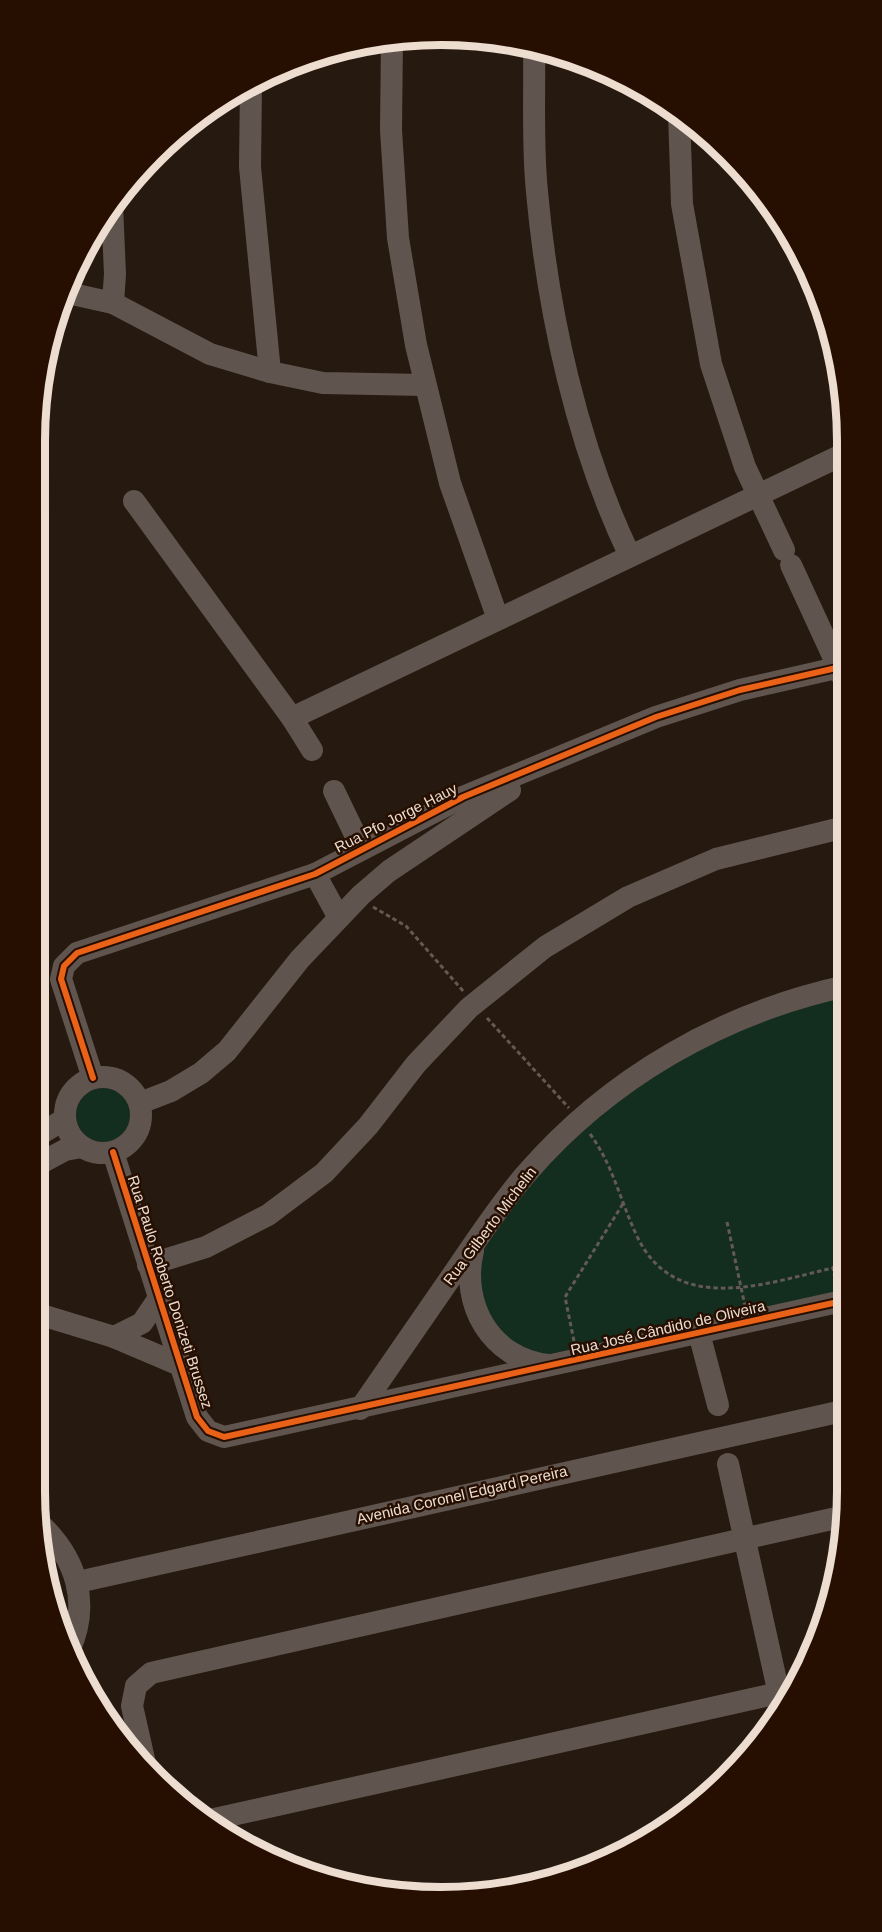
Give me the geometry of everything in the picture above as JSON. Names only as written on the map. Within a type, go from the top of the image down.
[{"type":"street","points":[[392,48],[391,130],[398,238],[424,385],[450,483],[498,619]]},
{"type":"street","points":[[534,56],[537,191],[551,295],[581,424],[618,531],[630,556]]},
{"type":"street","points":[[251,94],[250,167],[270,372]]},
{"type":"street","points":[[679,125],[682,204],[711,364],[756,496],[837,659]]},
{"type":"street","points":[[113,220],[115,274],[113,303]]},
{"type":"street","points":[[73,294],[113,303],[210,354],[270,372],[323,383],[424,385]]},
{"type":"street","points":[[292,718],[837,457]]},
{"type":"street","points":[[134,501],[292,718],[312,750]]},
{"type":"street","name":"Rua Pfo Jorge Hauy","points":[[93,1078],[62,984],[64,966],[77,953],[315,874],[463,797],[656,717],[740,690],[837,673]]},
{"type":"street","points":[[140,1103],[181,1085],[201,1073],[226,1051],[300,959],[389,871],[480,807],[575,750]]},
{"type":"street","points":[[334,791],[362,849],[385,842],[396,845],[401,854],[389,871]]},
{"type":"street","points":[[148,1265],[206,1246],[268,1215],[324,1173],[368,1126],[416,1064],[469,1008],[545,947],[628,897],[716,859],[837,829]]},
{"type":"street","points":[[315,874],[339,918]]},
{"type":"street","name":"Rua Gilberto Michelin","points":[[360,1409],[479,1236],[525,1174],[579,1119],[646,1068],[720,1026],[799,996],[837,988]]},
{"type":"street","points":[[93,1078],[116,1079],[134,1093],[140,1103],[141,1124],[137,1134],[123,1149],[113,1152],[102,1154],[82,1147],[73,1139],[65,1119],[68,1098],[83,1082],[93,1078]]},
{"type":"street","points":[[45,1131],[65,1119]]},
{"type":"street","points":[[45,1161],[65,1150],[82,1147]]},
{"type":"street","name":"Rua Paulo Roberto Donizeti Brussez","points":[[113,1152],[197,1417],[213,1434]]},
{"type":"street","points":[[479,1236],[473,1250],[469,1279],[472,1302],[481,1322],[500,1345],[513,1354],[526,1360],[555,1365]]},
{"type":"street","name":"Rua José Cândido de Oliveira","points":[[213,1434],[236,1437],[744,1323],[837,1295]]},
{"type":"street","points":[[114,1337],[142,1323],[159,1298]]},
{"type":"street","points":[[45,1316],[114,1337],[180,1365]]},
{"type":"street","points":[[699,1333],[718,1405]]},
{"type":"street","name":"Avenida Coronel Edgard Pereira","points":[[78,1582],[837,1412]]},
{"type":"street","points":[[728,1464],[780,1696]]},
{"type":"street","points":[[142,1751],[132,1706],[136,1686],[151,1673],[836,1518]]},
{"type":"street","points":[[47,1531],[57,1540],[78,1582],[80,1605],[78,1627],[74,1639]]},
{"type":"street","points":[[218,1818],[778,1698]]},
{"type":"path","points":[[579,1119],[598,1144],[613,1172],[638,1238],[656,1262],[668,1272],[696,1286],[711,1289],[742,1289],[833,1268],[837,1262]]},
{"type":"path","points":[[578,1360],[565,1297],[624,1202]]},
{"type":"path","points":[[727,1222],[746,1307],[744,1323]]},
{"type":"path","points":[[833,1268],[837,1280]]},
{"type":"green space","points":[[837,997],[837,1292],[544,1355],[510,1344],[477,1295],[484,1248],[532,1181],[601,1113],[680,1058],[790,1009]]},
{"type":"green space","points":[[98,1088],[108,1088],[122,1096],[128,1105],[130,1115],[128,1125],[122,1134],[108,1142],[98,1142],[81,1130],[76,1120],[76,1110],[88,1093]]},
{"type":"cycle path","points":[[93,1078],[61,979],[64,966],[77,953],[315,874],[463,797],[656,717],[740,690],[837,668]]},
{"type":"cycle path","points":[[113,1152],[197,1417],[208,1431],[224,1437],[837,1302]]}]
